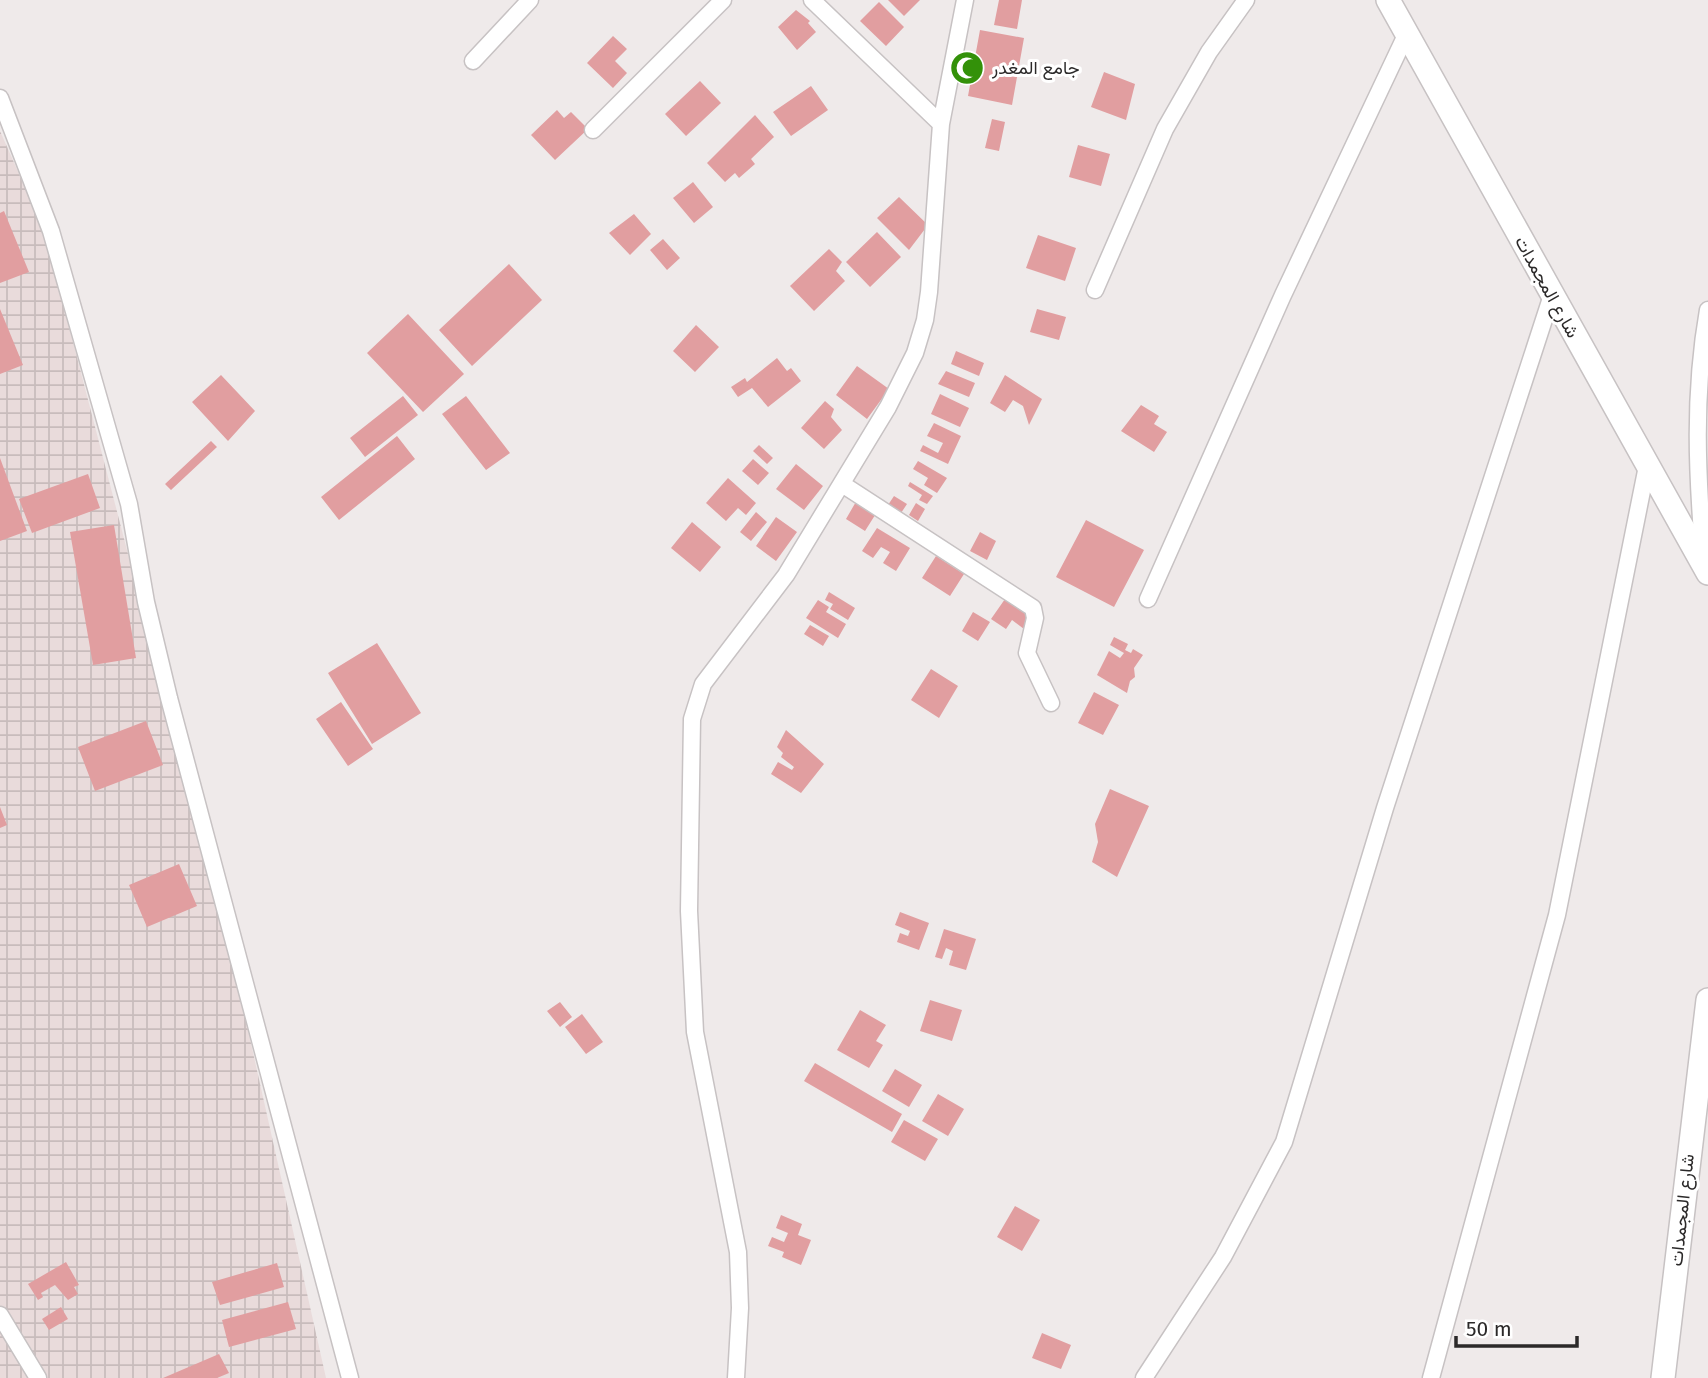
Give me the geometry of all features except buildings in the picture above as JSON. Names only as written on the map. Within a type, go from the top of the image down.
[{"type":"main road","name":"شارع المجمدات","points":[[1388,0],[1706,569]]},
{"type":"main road","name":"شارع المجمدات","points":[[1663,1378],[1708,1000]]},
{"type":"street","points":[[472,61],[530,0]]},
{"type":"street","points":[[593,130],[723,0]]},
{"type":"street","points":[[812,0],[941,124]]},
{"type":"street","points":[[736,1378],[740,1308],[738,1252],[695,1032],[689,911],[692,719],[695,700],[711,670],[786,575],[904,379],[925,320],[941,124],[965,0]]},
{"type":"street","points":[[1095,290],[1165,129],[1209,52],[1246,0]]},
{"type":"street","points":[[1148,599],[1283,295],[1406,35]]},
{"type":"street","points":[[0,98],[51,232],[130,504],[146,602],[169,698],[350,1378]]},
{"type":"street","points":[[1144,1378],[1223,1257],[1284,1142],[1385,808],[1552,295]]},
{"type":"street","points":[[1706,569],[1696,428],[1701,354],[1708,310]]},
{"type":"street","points":[[1431,1378],[1557,915],[1647,466]]},
{"type":"street","points":[[842,484],[1033,608],[1035,618],[1027,653],[1051,704]]},
{"type":"street","points":[[0,1315],[38,1378]]},
{"type":"shaded area","points":[[0,131],[44,230],[226,932],[326,1378],[0,1378]]},
{"type":"place","name":"جامع المغدر","points":[[967,68]]}]
